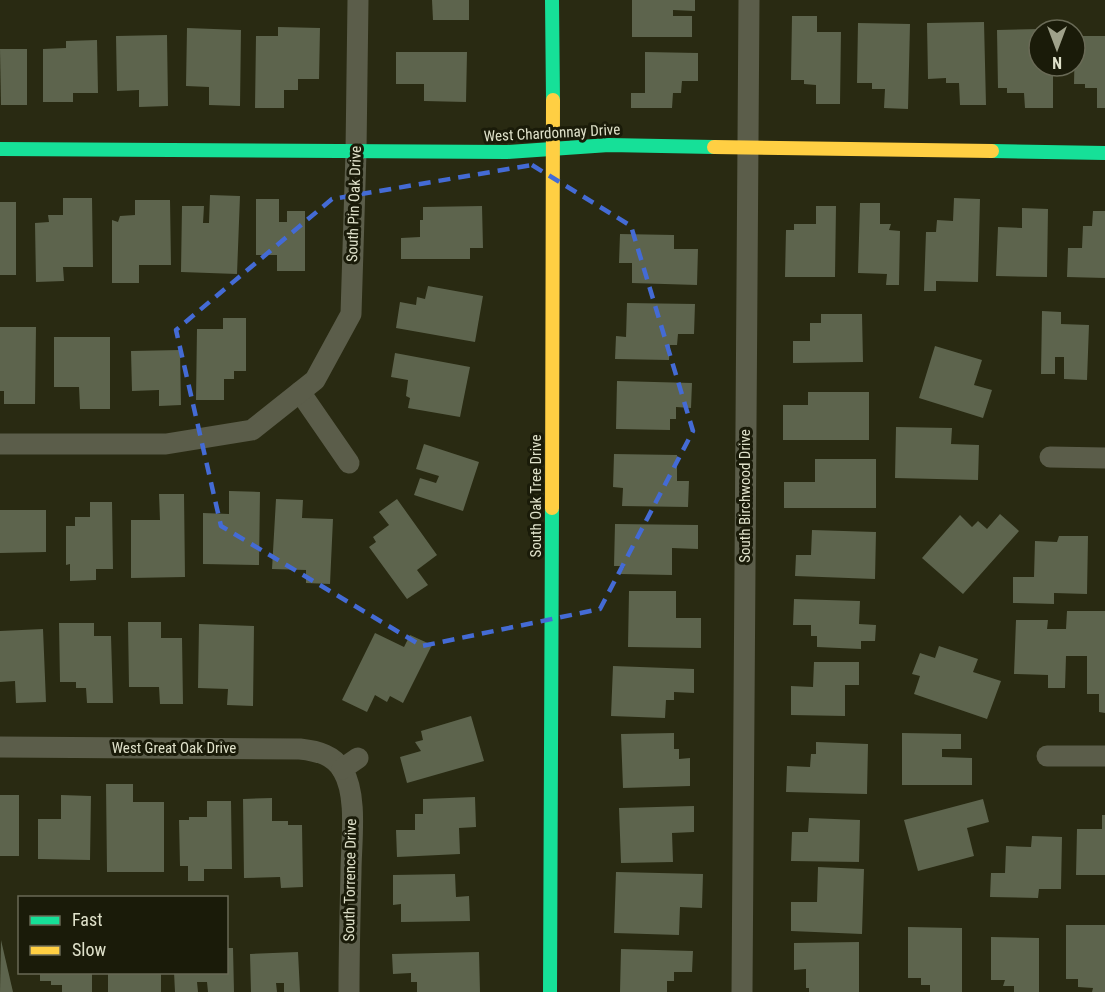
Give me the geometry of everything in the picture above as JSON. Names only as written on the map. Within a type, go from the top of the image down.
[{"type":"street","name":"South Pin Oak Drive","points":[[0,444],[166,444],[252,430],[315,380],[351,314],[358,0]]},
{"type":"street","name":"South Oak Tree Drive","points":[[550,992],[554,150],[552,0]]},
{"type":"street","name":"South Birchwood Drive","points":[[742,992],[749,0]]},
{"type":"street","name":"West Chardonnay Drive","points":[[0,149],[507,152],[609,145],[1105,153]]},
{"type":"street","points":[[300,392],[349,464]]},
{"type":"street","points":[[1050,458],[1105,458]]},
{"type":"street","name":"West Great Oak Drive","points":[[0,747],[300,749],[316,751],[350,764]]},
{"type":"street","points":[[1047,756],[1105,756]]},
{"type":"street","name":"South Torrence Drive","points":[[349,992],[352,808],[350,764]]},
{"type":"highlighted area","points":[[532,165],[631,226],[693,431],[600,609],[422,646],[221,526],[176,330],[332,199]]},
{"type":"building","points":[[432,0],[469,0],[469,20],[433,20]]},
{"type":"building","points":[[632,0],[695,0],[695,11],[673,10],[673,16],[692,16],[692,37],[632,37]]},
{"type":"building","points":[[792,16],[817,16],[817,32],[841,32],[840,104],[816,104],[816,85],[804,84],[804,80],[791,80]]},
{"type":"building","points":[[984,22],[986,105],[960,105],[959,83],[946,83],[946,78],[928,79],[927,23]]},
{"type":"building","points":[[858,23],[910,24],[908,109],[884,108],[885,89],[872,89],[872,83],[857,83]]},
{"type":"building","points":[[278,27],[320,28],[319,79],[298,79],[298,90],[284,90],[284,108],[255,108],[256,36],[278,36]]},
{"type":"building","points":[[187,28],[241,30],[240,106],[209,105],[209,87],[186,86]]},
{"type":"building","points":[[1027,29],[1027,78],[1053,78],[1053,108],[1025,108],[1024,93],[1007,93],[1007,88],[998,88],[997,30]]},
{"type":"building","points":[[167,35],[168,106],[139,107],[139,90],[117,91],[116,36]]},
{"type":"building","points":[[1087,36],[1105,36],[1105,108],[1097,108],[1097,88],[1085,88],[1085,84],[1074,84],[1074,78],[1087,78]]},
{"type":"building","points":[[97,40],[98,93],[73,93],[73,102],[43,102],[43,49],[66,48],[66,41]]},
{"type":"building","points":[[0,49],[27,49],[27,105],[1,105]]},
{"type":"building","points":[[396,52],[467,52],[466,102],[424,101],[424,84],[396,84]]},
{"type":"building","points":[[645,52],[698,53],[698,81],[682,81],[681,93],[673,93],[672,108],[631,108],[631,93],[645,93]]},
{"type":"building","points":[[210,195],[240,196],[237,274],[181,272],[182,206],[204,206],[203,223],[209,223]]},
{"type":"building","points":[[63,198],[92,198],[93,267],[63,267],[64,281],[36,282],[35,223],[49,222],[48,215],[63,215]]},
{"type":"building","points":[[954,198],[980,199],[978,282],[936,281],[936,291],[924,291],[926,232],[936,232],[937,220],[953,221]]},
{"type":"building","points":[[256,199],[279,199],[279,222],[287,222],[287,211],[305,211],[305,271],[277,271],[277,255],[256,255]]},
{"type":"building","points":[[135,200],[170,200],[171,265],[139,265],[139,283],[112,283],[112,220],[118,222],[120,216],[135,215]]},
{"type":"building","points":[[0,202],[16,202],[16,275],[0,275]]},
{"type":"building","points":[[860,203],[880,203],[880,224],[891,224],[889,230],[900,231],[899,285],[886,285],[887,274],[858,273]]},
{"type":"building","points":[[482,206],[483,248],[470,248],[470,259],[401,259],[401,238],[420,237],[423,207]]},
{"type":"building","points":[[816,206],[836,206],[835,277],[785,277],[786,230],[794,230],[794,224],[816,224]]},
{"type":"building","points":[[1022,208],[1048,209],[1047,277],[996,276],[998,227],[1022,228]]},
{"type":"building","points":[[1093,211],[1105,211],[1105,278],[1067,277],[1068,248],[1082,248],[1083,226],[1092,226]]},
{"type":"building","points":[[620,234],[674,235],[674,249],[698,249],[697,285],[632,283],[632,263],[619,263]]},
{"type":"building","points":[[428,286],[483,296],[475,342],[396,328],[400,302],[416,305],[417,297],[425,299]]},
{"type":"building","points":[[627,303],[695,304],[694,334],[678,334],[677,345],[670,345],[669,360],[615,359],[616,336],[626,337]]},
{"type":"building","points":[[1042,311],[1061,312],[1061,324],[1089,325],[1087,380],[1064,379],[1064,357],[1055,357],[1055,374],[1041,374]]},
{"type":"building","points":[[821,314],[862,314],[863,362],[793,363],[793,341],[810,341],[810,323],[821,323]]},
{"type":"building","points":[[223,318],[246,318],[246,371],[234,371],[234,379],[224,379],[224,400],[196,400],[197,329],[223,329]]},
{"type":"building","points":[[0,327],[36,327],[35,404],[4,404],[4,391],[0,391]]},
{"type":"building","points":[[54,337],[110,337],[110,409],[80,409],[79,387],[54,387]]},
{"type":"building","points":[[935,346],[982,360],[974,385],[992,390],[983,418],[919,398]]},
{"type":"building","points":[[180,350],[181,405],[159,406],[159,390],[132,391],[131,351]]},
{"type":"building","points":[[395,353],[470,367],[460,417],[408,408],[410,398],[406,396],[408,380],[391,377]]},
{"type":"building","points":[[617,381],[692,383],[691,408],[676,407],[676,419],[670,419],[670,430],[616,429]]},
{"type":"building","points":[[808,392],[869,392],[869,440],[783,440],[783,405],[808,405]]},
{"type":"building","points":[[896,427],[952,428],[951,444],[979,445],[978,480],[895,478]]},
{"type":"building","points":[[424,444],[479,462],[463,511],[414,495],[420,478],[436,483],[439,476],[416,469]]},
{"type":"building","points":[[614,454],[677,455],[677,481],[689,481],[688,507],[622,506],[623,488],[613,487]]},
{"type":"building","points":[[815,459],[876,459],[876,508],[784,508],[784,482],[815,482]]},
{"type":"building","points":[[229,491],[260,492],[259,565],[203,564],[203,513],[229,514]]},
{"type":"building","points":[[159,494],[184,494],[185,577],[131,578],[131,520],[160,520]]},
{"type":"building","points":[[276,499],[303,500],[302,518],[333,519],[330,584],[306,583],[306,570],[272,569]]},
{"type":"building","points":[[397,499],[437,555],[417,570],[428,585],[407,599],[369,547],[376,542],[373,537],[389,525],[379,512]]},
{"type":"building","points":[[90,502],[112,502],[113,569],[96,569],[96,580],[70,581],[70,564],[66,565],[66,526],[75,526],[75,517],[90,517]]},
{"type":"building","points":[[0,510],[46,510],[46,552],[0,553]]},
{"type":"building","points":[[1000,514],[1019,531],[963,594],[922,558],[960,515],[972,527],[978,521],[987,529]]},
{"type":"building","points":[[615,524],[698,525],[698,549],[672,548],[672,575],[620,574],[625,566],[614,566]]},
{"type":"building","points":[[812,530],[876,532],[875,579],[795,576],[796,555],[811,555]]},
{"type":"building","points":[[1059,536],[1088,536],[1087,594],[1054,593],[1054,604],[1013,603],[1013,577],[1034,577],[1035,541],[1057,542]]},
{"type":"building","points":[[629,591],[676,591],[676,618],[701,618],[701,648],[628,647]]},
{"type":"building","points":[[794,599],[860,601],[859,624],[876,625],[875,641],[861,641],[861,649],[817,647],[817,636],[811,636],[811,625],[793,625]]},
{"type":"building","points":[[1067,611],[1105,611],[1105,713],[1099,712],[1099,694],[1087,694],[1087,656],[1066,656],[1065,688],[1048,688],[1048,675],[1014,674],[1016,620],[1048,620],[1047,629],[1066,629]]},
{"type":"building","points":[[128,622],[161,622],[161,638],[182,638],[183,704],[160,704],[159,687],[129,687]]},
{"type":"building","points":[[59,623],[94,623],[94,636],[111,636],[113,703],[87,703],[86,688],[76,688],[76,682],[60,682]]},
{"type":"building","points":[[199,624],[254,626],[253,706],[227,705],[228,689],[198,688]]},
{"type":"building","points":[[43,629],[46,702],[16,703],[15,681],[0,682],[0,631]]},
{"type":"building","points":[[375,633],[404,647],[410,635],[432,645],[403,703],[390,696],[387,702],[375,695],[367,712],[342,700]]},
{"type":"building","points":[[939,646],[978,659],[973,672],[1001,681],[987,719],[914,694],[920,676],[912,674],[920,653],[935,658]]},
{"type":"building","points":[[814,662],[859,662],[859,685],[845,685],[845,716],[791,715],[791,686],[813,687]]},
{"type":"building","points":[[613,666],[694,669],[694,693],[674,692],[674,700],[666,700],[665,718],[611,716]]},
{"type":"building","points":[[471,716],[484,761],[407,783],[400,757],[421,751],[415,742],[423,740],[421,731]]},
{"type":"building","points":[[674,733],[674,749],[679,749],[679,759],[690,758],[690,786],[623,788],[621,734]]},
{"type":"building","points":[[902,733],[961,734],[961,749],[942,749],[942,757],[972,758],[972,785],[902,785]]},
{"type":"building","points":[[816,742],[868,744],[867,794],[786,792],[787,766],[810,767],[811,754],[816,754]]},
{"type":"building","points":[[106,784],[133,784],[133,802],[164,802],[164,872],[107,872]]},
{"type":"building","points":[[0,795],[19,795],[19,856],[0,856]]},
{"type":"building","points":[[61,795],[91,796],[90,860],[38,859],[38,819],[61,819]]},
{"type":"building","points":[[475,797],[476,827],[459,828],[460,854],[397,857],[396,830],[415,830],[415,814],[423,814],[423,799]]},
{"type":"building","points":[[272,798],[272,821],[288,821],[288,825],[302,825],[303,887],[281,888],[280,877],[244,878],[243,799]]},
{"type":"building","points":[[983,799],[989,822],[967,828],[974,856],[918,871],[904,820]]},
{"type":"building","points":[[207,801],[231,801],[232,869],[204,869],[204,881],[188,881],[188,866],[180,866],[179,820],[189,820],[189,817],[207,817]]},
{"type":"building","points":[[694,806],[694,832],[672,833],[673,862],[621,863],[619,808]]},
{"type":"building","points":[[1102,815],[1105,815],[1105,875],[1076,875],[1077,829],[1102,829]]},
{"type":"building","points":[[809,818],[860,820],[859,862],[791,861],[792,832],[808,832]]},
{"type":"building","points":[[1032,836],[1062,837],[1061,889],[1039,889],[1038,898],[990,897],[991,873],[1005,873],[1006,846],[1031,847]]},
{"type":"building","points":[[818,867],[864,869],[862,934],[791,931],[791,902],[817,902]]},
{"type":"building","points":[[616,872],[703,874],[702,908],[680,907],[679,935],[614,933]]},
{"type":"building","points":[[455,874],[456,897],[469,896],[470,921],[401,922],[401,904],[393,905],[393,875]]},
{"type":"building","points":[[1066,925],[1105,925],[1105,992],[1092,992],[1093,988],[1078,987],[1078,979],[1066,979]]},
{"type":"building","points":[[908,927],[962,928],[962,992],[930,992],[930,985],[921,985],[921,978],[908,978]]},
{"type":"building","points":[[991,937],[1039,938],[1039,992],[1014,992],[1014,986],[1003,986],[1005,980],[991,980]]},
{"type":"building","points":[[1,940],[13,992],[0,992]]},
{"type":"building","points":[[859,942],[859,992],[809,992],[809,988],[806,988],[806,969],[794,970],[794,943]]},
{"type":"building","points":[[228,948],[233,948],[234,992],[208,992],[207,982],[197,982],[198,992],[175,992],[174,974],[228,974]]},
{"type":"building","points":[[621,949],[693,951],[692,972],[674,972],[674,981],[667,981],[667,992],[620,992]]},
{"type":"building","points":[[298,952],[300,992],[284,992],[284,983],[276,983],[277,992],[251,992],[250,954]]},
{"type":"building","points":[[479,952],[480,992],[417,992],[417,982],[411,982],[411,973],[393,974],[392,954]]},
{"type":"building","points":[[40,974],[92,974],[92,992],[62,992],[62,985],[51,985],[51,981],[40,981]]},
{"type":"building","points":[[108,974],[161,974],[161,992],[108,992]]},
{"type":"traffic: fast","points":[[552,0],[553,100]]},
{"type":"traffic: fast","points":[[0,149],[507,152],[609,145],[714,147]]},
{"type":"traffic: fast","points":[[992,151],[1105,153]]},
{"type":"traffic: fast","points":[[550,992],[552,508]]},
{"type":"traffic: slow","points":[[552,508],[553,100]]},
{"type":"traffic: slow","points":[[714,147],[992,151]]}]
